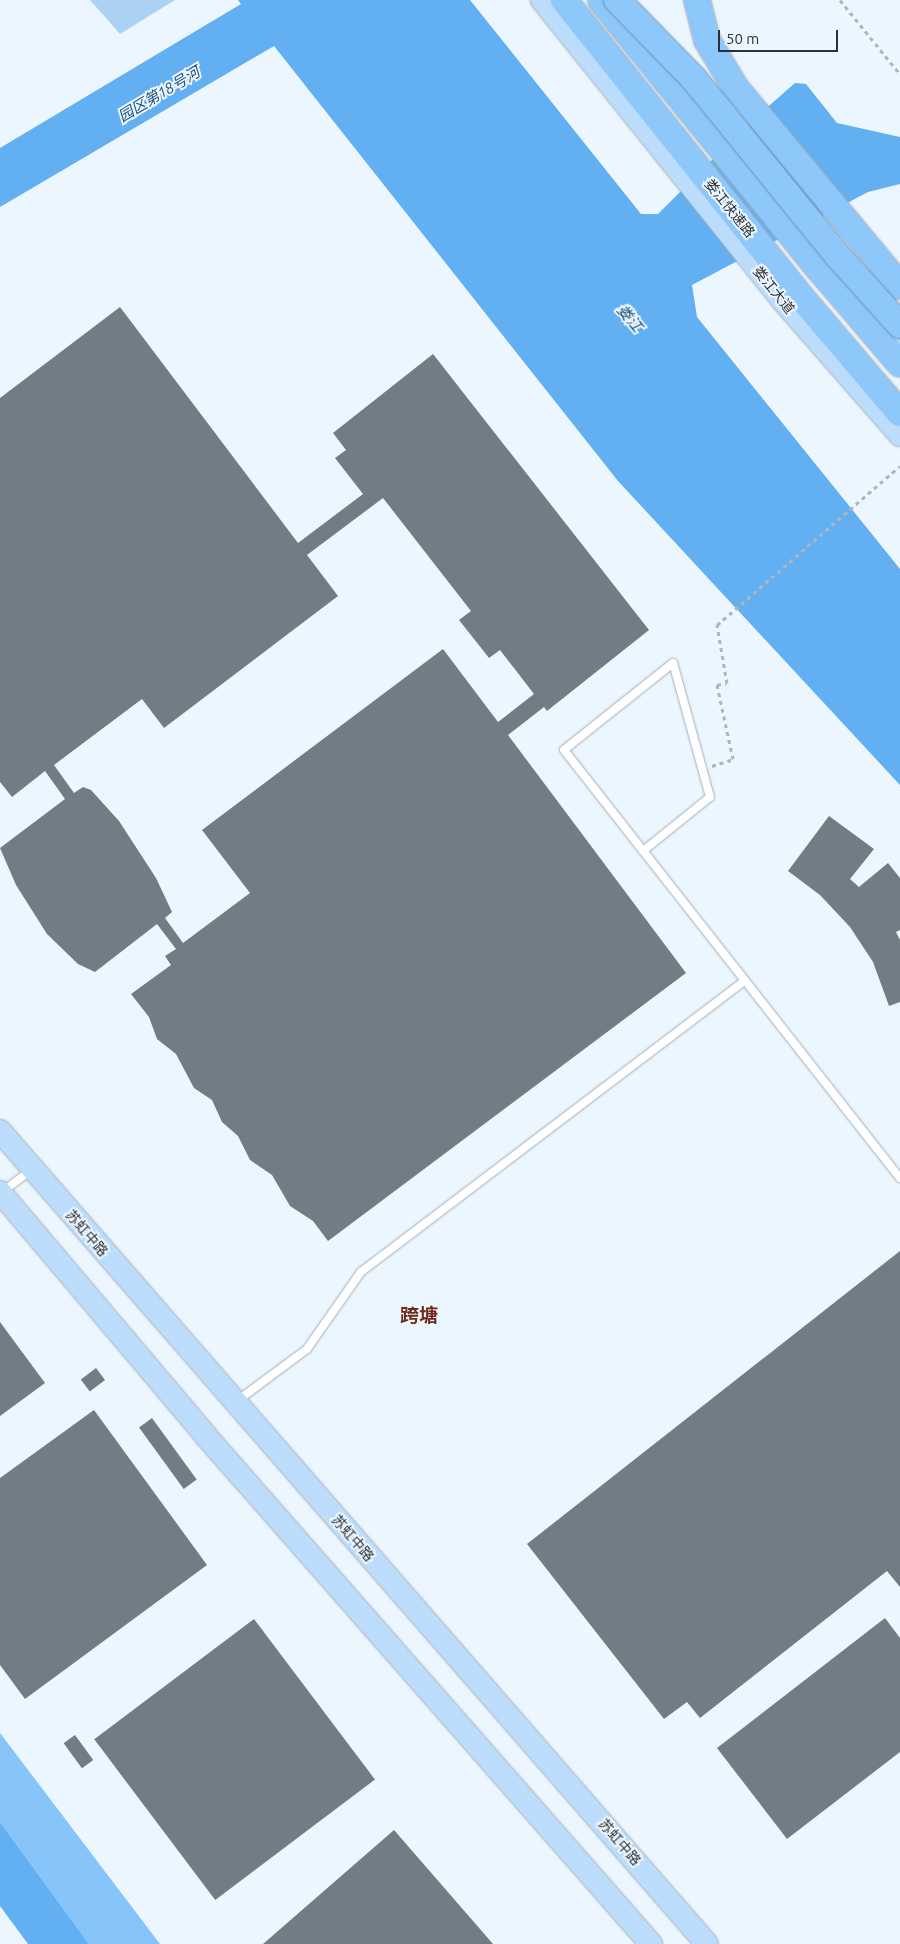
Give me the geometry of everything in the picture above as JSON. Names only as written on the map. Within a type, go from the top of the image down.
[{"type":"highway","name":"娄江快速路","points":[[564,0],[796,291],[900,413]]},
{"type":"highway","points":[[602,0],[820,270],[900,364]]},
{"type":"highway","points":[[617,0],[694,79],[838,256],[900,325]]},
{"type":"highway","points":[[696,0],[707,40],[736,87],[900,286]]},
{"type":"main road","name":"娄江大道","points":[[542,0],[754,265],[900,435]]},
{"type":"main road","points":[[622,0],[807,233],[900,344]]},
{"type":"main road","name":"苏虹中路","points":[[0,1131],[707,1944]]},
{"type":"main road","points":[[0,1193],[205,1435],[651,1944]]},
{"type":"lane","points":[[643,851],[710,797],[673,663],[564,750],[643,851],[745,981],[900,1178]]},
{"type":"lane","points":[[236,1403],[307,1349],[361,1272],[745,981]]},
{"type":"lane","points":[[0,1193],[32,1170]]},
{"type":"path","points":[[840,0],[900,74]]},
{"type":"path","points":[[703,770],[732,759],[717,685],[727,683],[717,625],[900,466]]},
{"type":"shaded area","points":[[90,0],[175,0],[120,34]]},
{"type":"shaded area","points":[[0,1733],[160,1944],[89,1944],[0,1822]]},
{"type":"water","points":[[238,0],[470,0],[641,214],[658,214],[747,125],[795,83],[806,84],[837,123],[900,137],[900,184],[868,192],[692,285],[697,317],[900,569],[900,785],[618,481],[274,46],[0,207],[0,148],[241,4]]},
{"type":"water","points":[[0,1822],[89,1944],[28,1944],[0,1906]]},
{"type":"building","points":[[120,307],[298,543],[363,494],[335,458],[346,450],[333,433],[433,354],[649,630],[547,711],[544,707],[508,735],[686,973],[328,1241],[313,1221],[290,1206],[272,1175],[250,1160],[238,1136],[222,1122],[212,1100],[194,1088],[176,1054],[157,1039],[149,1017],[131,994],[171,965],[165,956],[176,949],[157,924],[95,972],[78,964],[47,934],[16,885],[0,848],[65,799],[45,771],[12,797],[0,782],[0,398]],"holes":[[[383,498],[471,611],[459,620],[489,658],[500,650],[534,694],[498,722],[443,649],[202,830],[250,893],[183,943],[165,918],[172,912],[156,878],[119,821],[91,790],[83,787],[74,793],[54,765],[142,699],[164,728],[338,596],[307,555]]]},
{"type":"building","points":[[829,816],[874,849],[850,879],[859,887],[888,863],[900,878],[900,930],[896,932],[900,940],[900,1002],[889,1006],[873,962],[850,927],[820,895],[788,871]]},
{"type":"building","points":[[900,1251],[900,1587],[887,1571],[700,1718],[687,1702],[664,1719],[527,1544]]},
{"type":"building","points":[[0,1322],[45,1383],[0,1416]]},
{"type":"building","points":[[96,1368],[105,1380],[90,1391],[81,1379]]},
{"type":"building","points":[[94,1410],[207,1565],[25,1699],[0,1665],[0,1478]]},
{"type":"building","points":[[152,1418],[197,1479],[184,1489],[139,1427]]},
{"type":"building","points":[[885,1618],[900,1638],[900,1752],[787,1839],[717,1748]]},
{"type":"building","points":[[254,1619],[375,1780],[215,1900],[94,1739]]},
{"type":"building","points":[[75,1735],[93,1760],[82,1768],[64,1743]]},
{"type":"building","points":[[394,1830],[493,1944],[263,1944]]},
{"type":"district","name":"跨塘","points":[[419,1316]]},
{"type":"water label","name":"园区第18号河","points":[[159,94]]},
{"type":"water label","name":"娄江","points":[[630,318]]}]
